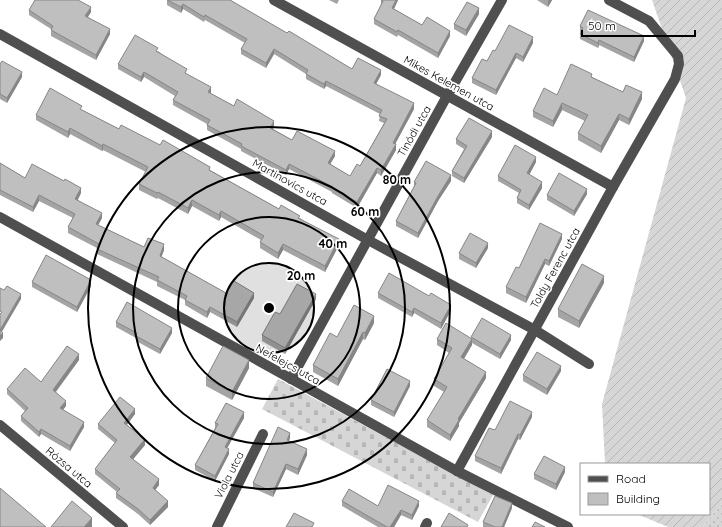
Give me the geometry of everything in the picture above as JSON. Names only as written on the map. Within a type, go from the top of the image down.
[{"type":"street","name":"Mikes Kelemen utca","points":[[274,0],[613,187]]},
{"type":"street","name":"Tinódi utca","points":[[291,379],[447,96],[502,0]]},
{"type":"street","name":"Toldy Ferenc utca","points":[[457,471],[613,187],[675,79],[679,64],[678,56],[649,21],[610,0]]},
{"type":"street","name":"Martinovics utca","points":[[0,34],[368,240],[535,330],[589,364]]},
{"type":"street","name":"Nefelejcs utca","points":[[0,218],[457,471],[568,527]]},
{"type":"street","name":"Rózsa utca","points":[[0,425],[123,527]]},
{"type":"street","name":"Viola utca","points":[[217,527],[263,434]]},
{"type":"green space","points":[[652,0],[722,0],[722,504],[702,527],[668,527],[639,515],[710,515],[710,463],[605,463],[602,404],[686,98]]},
{"type":"green space","points":[[278,379],[493,495],[478,522],[262,409]]},
{"type":"green space","points":[[722,504],[722,527],[702,527]]},
{"type":"building","points":[[35,0],[78,0],[91,7],[85,16],[110,29],[96,55],[51,30],[53,26],[29,10]]},
{"type":"building","points":[[167,0],[230,0],[287,33],[289,31],[352,69],[358,58],[381,70],[374,83],[414,103],[393,143],[396,144],[381,170],[377,168],[357,202],[332,188],[333,187],[289,164],[286,170],[241,146],[242,144],[207,125],[210,120],[173,100],[178,92],[144,72],[141,77],[118,64],[135,35],[158,48],[156,51],[187,69],[185,73],[211,87],[208,92],[234,106],[237,99],[274,121],[270,128],[292,140],[297,131],[335,151],[328,163],[350,176],[357,164],[360,166],[387,119],[379,116],[382,110],[326,81],[324,84],[306,74],[308,70],[274,49],[266,63],[241,49],[247,39],[205,15],[204,17],[183,4],[181,7]]},
{"type":"building","points":[[381,0],[396,0],[392,8],[422,25],[427,17],[450,31],[438,53],[398,30],[397,32],[374,19],[383,1]]},
{"type":"building","points":[[467,2],[479,8],[466,30],[454,24]]},
{"type":"building","points":[[588,10],[644,36],[634,57],[599,40],[598,43],[580,34],[583,28],[580,26]]},
{"type":"building","points":[[509,25],[533,37],[523,57],[516,53],[496,90],[472,78],[482,59],[487,61],[493,50],[495,51]]},
{"type":"building","points":[[2,61],[22,72],[7,98],[0,94],[0,64]]},
{"type":"building","points":[[571,64],[592,74],[591,77],[623,92],[626,85],[642,92],[629,119],[619,114],[601,146],[578,133],[588,115],[562,103],[553,121],[533,111],[544,88],[557,95]]},
{"type":"building","points":[[50,88],[82,106],[80,109],[119,129],[121,125],[160,145],[163,140],[210,167],[209,170],[279,209],[281,205],[300,216],[298,218],[339,239],[325,266],[283,244],[278,253],[260,242],[264,236],[221,211],[219,215],[192,200],[188,208],[139,184],[148,167],[103,144],[102,146],[70,128],[68,132],[36,115]]},
{"type":"building","points":[[469,118],[492,131],[464,178],[452,171],[467,146],[456,139]]},
{"type":"building","points":[[515,145],[536,157],[527,173],[542,182],[529,205],[517,198],[521,190],[498,176]]},
{"type":"building","points":[[426,161],[451,175],[418,233],[396,221],[416,183],[414,182]]},
{"type":"building","points":[[0,163],[25,178],[32,164],[64,181],[65,179],[81,188],[75,199],[102,213],[96,224],[144,247],[148,238],[164,244],[160,256],[226,293],[234,281],[254,293],[237,322],[210,307],[207,312],[185,300],[187,296],[157,280],[159,277],[97,249],[99,244],[68,227],[75,214],[39,195],[33,207],[0,190]]},
{"type":"building","points":[[559,173],[587,189],[574,211],[547,195]]},
{"type":"building","points":[[540,223],[562,234],[549,261],[545,259],[526,297],[506,287],[516,267],[519,268]]},
{"type":"building","points":[[470,233],[488,243],[476,263],[459,253]]},
{"type":"building","points":[[46,255],[91,280],[77,307],[32,282]]},
{"type":"building","points":[[582,264],[604,276],[579,321],[558,309]]},
{"type":"building","points":[[389,273],[429,296],[431,293],[451,305],[441,323],[414,308],[412,312],[378,293]]},
{"type":"building","points":[[297,284],[316,294],[285,348],[262,335],[275,312],[280,314]]},
{"type":"building","points":[[7,286],[21,294],[0,330],[0,314],[2,312],[0,311],[0,288],[4,290]]},
{"type":"building","points":[[127,302],[172,328],[160,349],[136,336],[137,333],[116,322]]},
{"type":"building","points":[[354,305],[374,316],[365,333],[363,332],[338,379],[313,365],[330,333],[337,337]]},
{"type":"building","points":[[482,318],[511,335],[500,354],[471,337]]},
{"type":"building","points":[[446,323],[472,339],[461,357],[486,372],[450,435],[427,420],[447,387],[434,379],[452,348],[437,339]]},
{"type":"building","points":[[67,346],[79,354],[53,390],[66,401],[60,408],[84,422],[70,446],[41,429],[39,432],[21,416],[28,408],[7,389],[25,368],[41,382]]},
{"type":"building","points":[[223,346],[249,360],[232,392],[206,378]]},
{"type":"building","points":[[537,352],[561,366],[547,389],[523,375]]},
{"type":"building","points":[[387,369],[410,381],[394,412],[371,400]]},
{"type":"building","points":[[120,397],[135,409],[124,423],[145,439],[130,457],[159,479],[153,488],[168,501],[150,520],[116,493],[120,489],[95,469],[117,440],[98,424]]},
{"type":"building","points":[[510,401],[532,412],[520,435],[518,434],[501,468],[475,456],[489,428],[495,430]]},
{"type":"building","points":[[226,403],[244,412],[225,447],[229,449],[215,476],[195,465],[218,424],[215,423]]},
{"type":"building","points":[[278,427],[290,433],[287,440],[307,449],[298,469],[286,464],[273,492],[253,483]]},
{"type":"building","points":[[544,456],[565,467],[556,484],[534,474]]},
{"type":"building","points":[[388,485],[419,501],[412,515],[401,510],[390,527],[387,527],[342,501],[349,489],[378,506]]},
{"type":"building","points":[[0,488],[46,527],[0,527]]},
{"type":"building","points":[[495,496],[512,503],[502,527],[495,527],[483,522]]},
{"type":"building","points":[[72,501],[92,518],[84,527],[51,527]]},
{"type":"building","points":[[294,513],[314,523],[312,527],[286,527]]},
{"type":"building","points":[[449,513],[468,525],[467,527],[441,527]]},
{"type":"building","points":[[535,522],[545,527],[532,527]]}]
